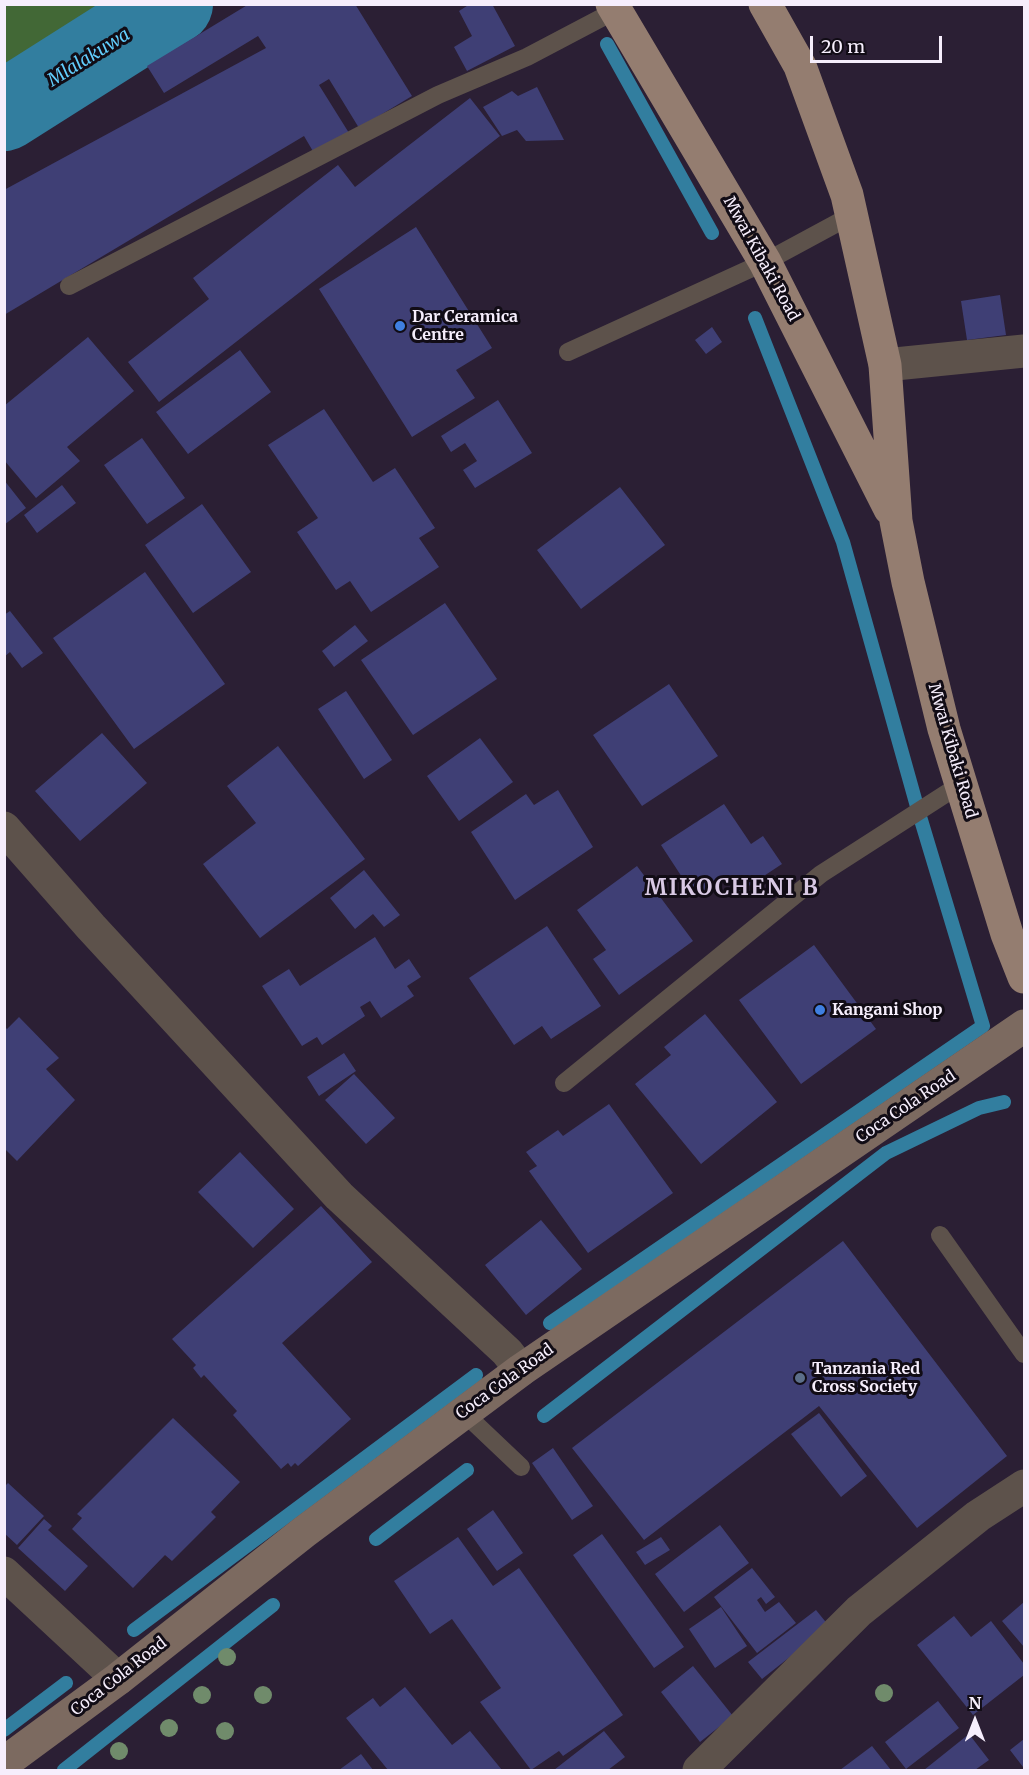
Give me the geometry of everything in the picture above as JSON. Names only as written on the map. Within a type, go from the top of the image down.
[{"type":"main road","name":"Mwai Kibaki Road","points":[[765,4],[800,66],[852,215],[885,365],[896,521],[908,582],[944,729],[961,784],[1016,926],[1024,977]]},
{"type":"main road","name":"Mwai Kibaki Road","points":[[618,6],[765,262],[896,521]]},
{"type":"main road","name":"Coca Cola Road","points":[[4,1763],[118,1679],[304,1532],[521,1370],[1024,1026]]},
{"type":"street","points":[[885,365],[1024,351]]},
{"type":"street","points":[[4,828],[91,927],[339,1196],[507,1352],[521,1370]]},
{"type":"street","points":[[699,1770],[860,1611],[978,1516],[1024,1486]]},
{"type":"street","points":[[4,1573],[118,1679]]},
{"type":"lane","points":[[69,286],[438,95],[527,57],[618,6]]},
{"type":"lane","points":[[568,352],[765,262],[852,215]]},
{"type":"lane","points":[[564,1083],[821,874],[961,784]]},
{"type":"lane","points":[[940,1235],[1024,1354]]},
{"type":"lane","points":[[463,1412],[521,1467]]},
{"type":"green space","points":[[5,4],[109,5],[32,60],[5,85]]},
{"type":"building","points":[[249,4],[355,4],[412,96],[359,128],[329,79],[319,85],[349,133],[314,153],[304,136],[4,315],[4,190],[266,48],[258,36],[164,93],[147,66]]},
{"type":"building","points":[[470,4],[492,4],[515,46],[467,71],[454,47],[472,36],[459,11]]},
{"type":"building","points":[[537,87],[564,140],[526,141],[517,130],[502,136],[483,107],[512,91],[518,96]]},
{"type":"building","points":[[470,98],[500,136],[159,402],[128,362],[209,299],[193,278],[338,165],[355,187]]},
{"type":"building","points":[[416,227],[492,348],[456,370],[475,398],[412,437],[319,289]]},
{"type":"building","points":[[1000,295],[1006,335],[967,340],[961,301]]},
{"type":"building","points":[[712,327],[722,342],[706,354],[695,340]]},
{"type":"building","points":[[88,337],[134,391],[67,447],[80,461],[36,498],[4,460],[4,406]]},
{"type":"building","points":[[240,350],[271,392],[188,454],[156,412]]},
{"type":"building","points":[[498,400],[532,453],[475,488],[463,470],[477,461],[465,443],[451,452],[441,436]]},
{"type":"building","points":[[324,409],[373,482],[395,468],[435,528],[419,538],[439,567],[371,612],[350,581],[336,590],[297,532],[318,518],[268,445]]},
{"type":"building","points":[[142,438],[185,498],[147,524],[104,465]]},
{"type":"building","points":[[4,480],[26,508],[4,525]]},
{"type":"building","points":[[62,485],[76,503],[37,533],[24,515]]},
{"type":"building","points":[[620,487],[665,545],[581,609],[537,550]]},
{"type":"building","points":[[202,504],[251,572],[193,613],[145,545]]},
{"type":"building","points":[[145,572],[225,684],[134,749],[53,638]]},
{"type":"building","points":[[445,603],[497,679],[413,735],[361,660]]},
{"type":"building","points":[[10,611],[43,653],[22,668],[10,652],[4,657],[4,615]]},
{"type":"building","points":[[355,625],[368,641],[334,667],[322,651]]},
{"type":"building","points":[[669,684],[718,756],[642,806],[593,735]]},
{"type":"building","points":[[346,691],[392,760],[364,779],[318,709]]},
{"type":"building","points":[[102,733],[147,783],[80,841],[35,791]]},
{"type":"building","points":[[480,738],[513,782],[459,821],[427,776]]},
{"type":"building","points":[[278,746],[365,859],[260,938],[203,864],[256,823],[227,786]]},
{"type":"building","points":[[558,790],[593,847],[515,900],[471,832],[526,794],[534,805]]},
{"type":"building","points":[[724,804],[751,844],[763,836],[782,864],[738,893],[727,875],[695,897],[661,845]]},
{"type":"building","points":[[637,866],[693,941],[619,995],[593,959],[606,950],[577,910]]},
{"type":"building","points":[[364,870],[400,915],[384,927],[373,914],[355,929],[330,898]]},
{"type":"building","points":[[547,926],[601,1006],[551,1039],[542,1026],[514,1045],[469,978]]},
{"type":"building","points":[[375,937],[395,969],[409,959],[421,977],[407,986],[414,996],[381,1018],[370,1001],[360,1007],[365,1016],[322,1045],[317,1037],[302,1046],[262,986],[289,969],[300,986]]},
{"type":"building","points":[[814,945],[876,1029],[801,1084],[739,1000]]},
{"type":"building","points":[[705,1014],[777,1102],[701,1164],[635,1084],[671,1055],[664,1047]]},
{"type":"building","points":[[19,1017],[59,1058],[46,1069],[75,1100],[17,1161],[4,1148],[4,1026],[7,1029]]},
{"type":"building","points":[[344,1053],[356,1071],[319,1096],[307,1077]]},
{"type":"building","points":[[354,1074],[395,1118],[366,1144],[325,1100]]},
{"type":"building","points":[[609,1104],[673,1193],[588,1253],[529,1171],[537,1166],[526,1152],[558,1130],[563,1136]]},
{"type":"building","points":[[240,1152],[294,1209],[253,1248],[198,1192]]},
{"type":"building","points":[[321,1206],[372,1262],[282,1343],[351,1419],[298,1466],[295,1463],[291,1467],[288,1463],[281,1469],[233,1415],[237,1411],[204,1375],[201,1378],[193,1368],[196,1365],[172,1339]]},
{"type":"building","points":[[541,1220],[582,1269],[526,1315],[485,1265]]},
{"type":"building","points":[[843,1241],[1007,1456],[917,1528],[819,1406],[644,1540],[572,1448]]},
{"type":"building","points":[[819,1413],[867,1476],[841,1497],[791,1434]]},
{"type":"building","points":[[173,1418],[240,1482],[211,1512],[216,1517],[172,1561],[165,1555],[133,1588],[72,1529],[82,1518],[77,1514]]},
{"type":"building","points":[[553,1448],[593,1506],[572,1520],[532,1463]]},
{"type":"building","points":[[8,1483],[44,1516],[17,1545],[4,1533],[4,1487]]},
{"type":"building","points":[[493,1510],[523,1553],[497,1571],[467,1529]]},
{"type":"building","points":[[44,1519],[52,1526],[48,1530],[88,1566],[65,1591],[18,1548]]},
{"type":"building","points":[[720,1525],[749,1563],[684,1612],[655,1574]]},
{"type":"building","points":[[602,1534],[684,1647],[654,1668],[573,1555]]},
{"type":"building","points":[[458,1537],[493,1586],[519,1568],[623,1715],[563,1756],[559,1751],[531,1770],[480,1702],[501,1688],[452,1619],[430,1634],[394,1581]]},
{"type":"building","points":[[661,1537],[670,1550],[645,1565],[636,1552]]},
{"type":"building","points":[[752,1568],[775,1597],[766,1604],[761,1597],[757,1600],[765,1612],[779,1602],[796,1623],[757,1653],[714,1597]]},
{"type":"building","points":[[1024,1602],[1024,1647],[1002,1621]]},
{"type":"building","points":[[721,1607],[747,1646],[715,1668],[689,1629]]},
{"type":"building","points":[[816,1610],[829,1626],[762,1679],[748,1662]]},
{"type":"building","points":[[954,1616],[971,1637],[991,1621],[1024,1664],[1024,1675],[973,1715],[917,1645]]},
{"type":"building","points":[[693,1666],[733,1716],[700,1742],[661,1692]]},
{"type":"building","points":[[405,1687],[452,1745],[470,1731],[502,1770],[388,1770],[346,1718],[373,1698],[380,1707]]},
{"type":"building","points":[[938,1701],[959,1728],[906,1769],[885,1742]]},
{"type":"building","points":[[604,1731],[625,1757],[608,1770],[554,1770]]},
{"type":"building","points":[[969,1734],[989,1760],[975,1770],[924,1770]]},
{"type":"building","points":[[1024,1739],[1024,1766],[1023,1767],[1010,1750]]},
{"type":"building","points":[[872,1746],[891,1770],[840,1770]]},
{"type":"building","points":[[361,1754],[373,1770],[339,1770]]},
{"type":"waterway","name":"Mlalakuwa","points":[[4,111],[173,4]]},
{"type":"waterway","points":[[607,44],[712,233]]},
{"type":"waterway","points":[[550,1323],[983,1026],[918,810],[843,542],[755,318]]},
{"type":"waterway","points":[[544,1416],[886,1153],[979,1108],[1004,1102]]},
{"type":"waterway","points":[[134,1630],[476,1375]]},
{"type":"waterway","points":[[376,1539],[467,1470]]},
{"type":"waterway","points":[[64,1770],[273,1605]]},
{"type":"waterway","points":[[4,1730],[66,1683]]},
{"type":"place","name":"Dar Ceramica Centre","points":[[400,326]]},
{"type":"place","name":"Kangani Shop","points":[[820,1010]]},
{"type":"place","name":"Tanzania Red Cross Society","points":[[800,1378]]},
{"type":"district","name":"MIKOCHENI B","points":[[732,889]]}]
